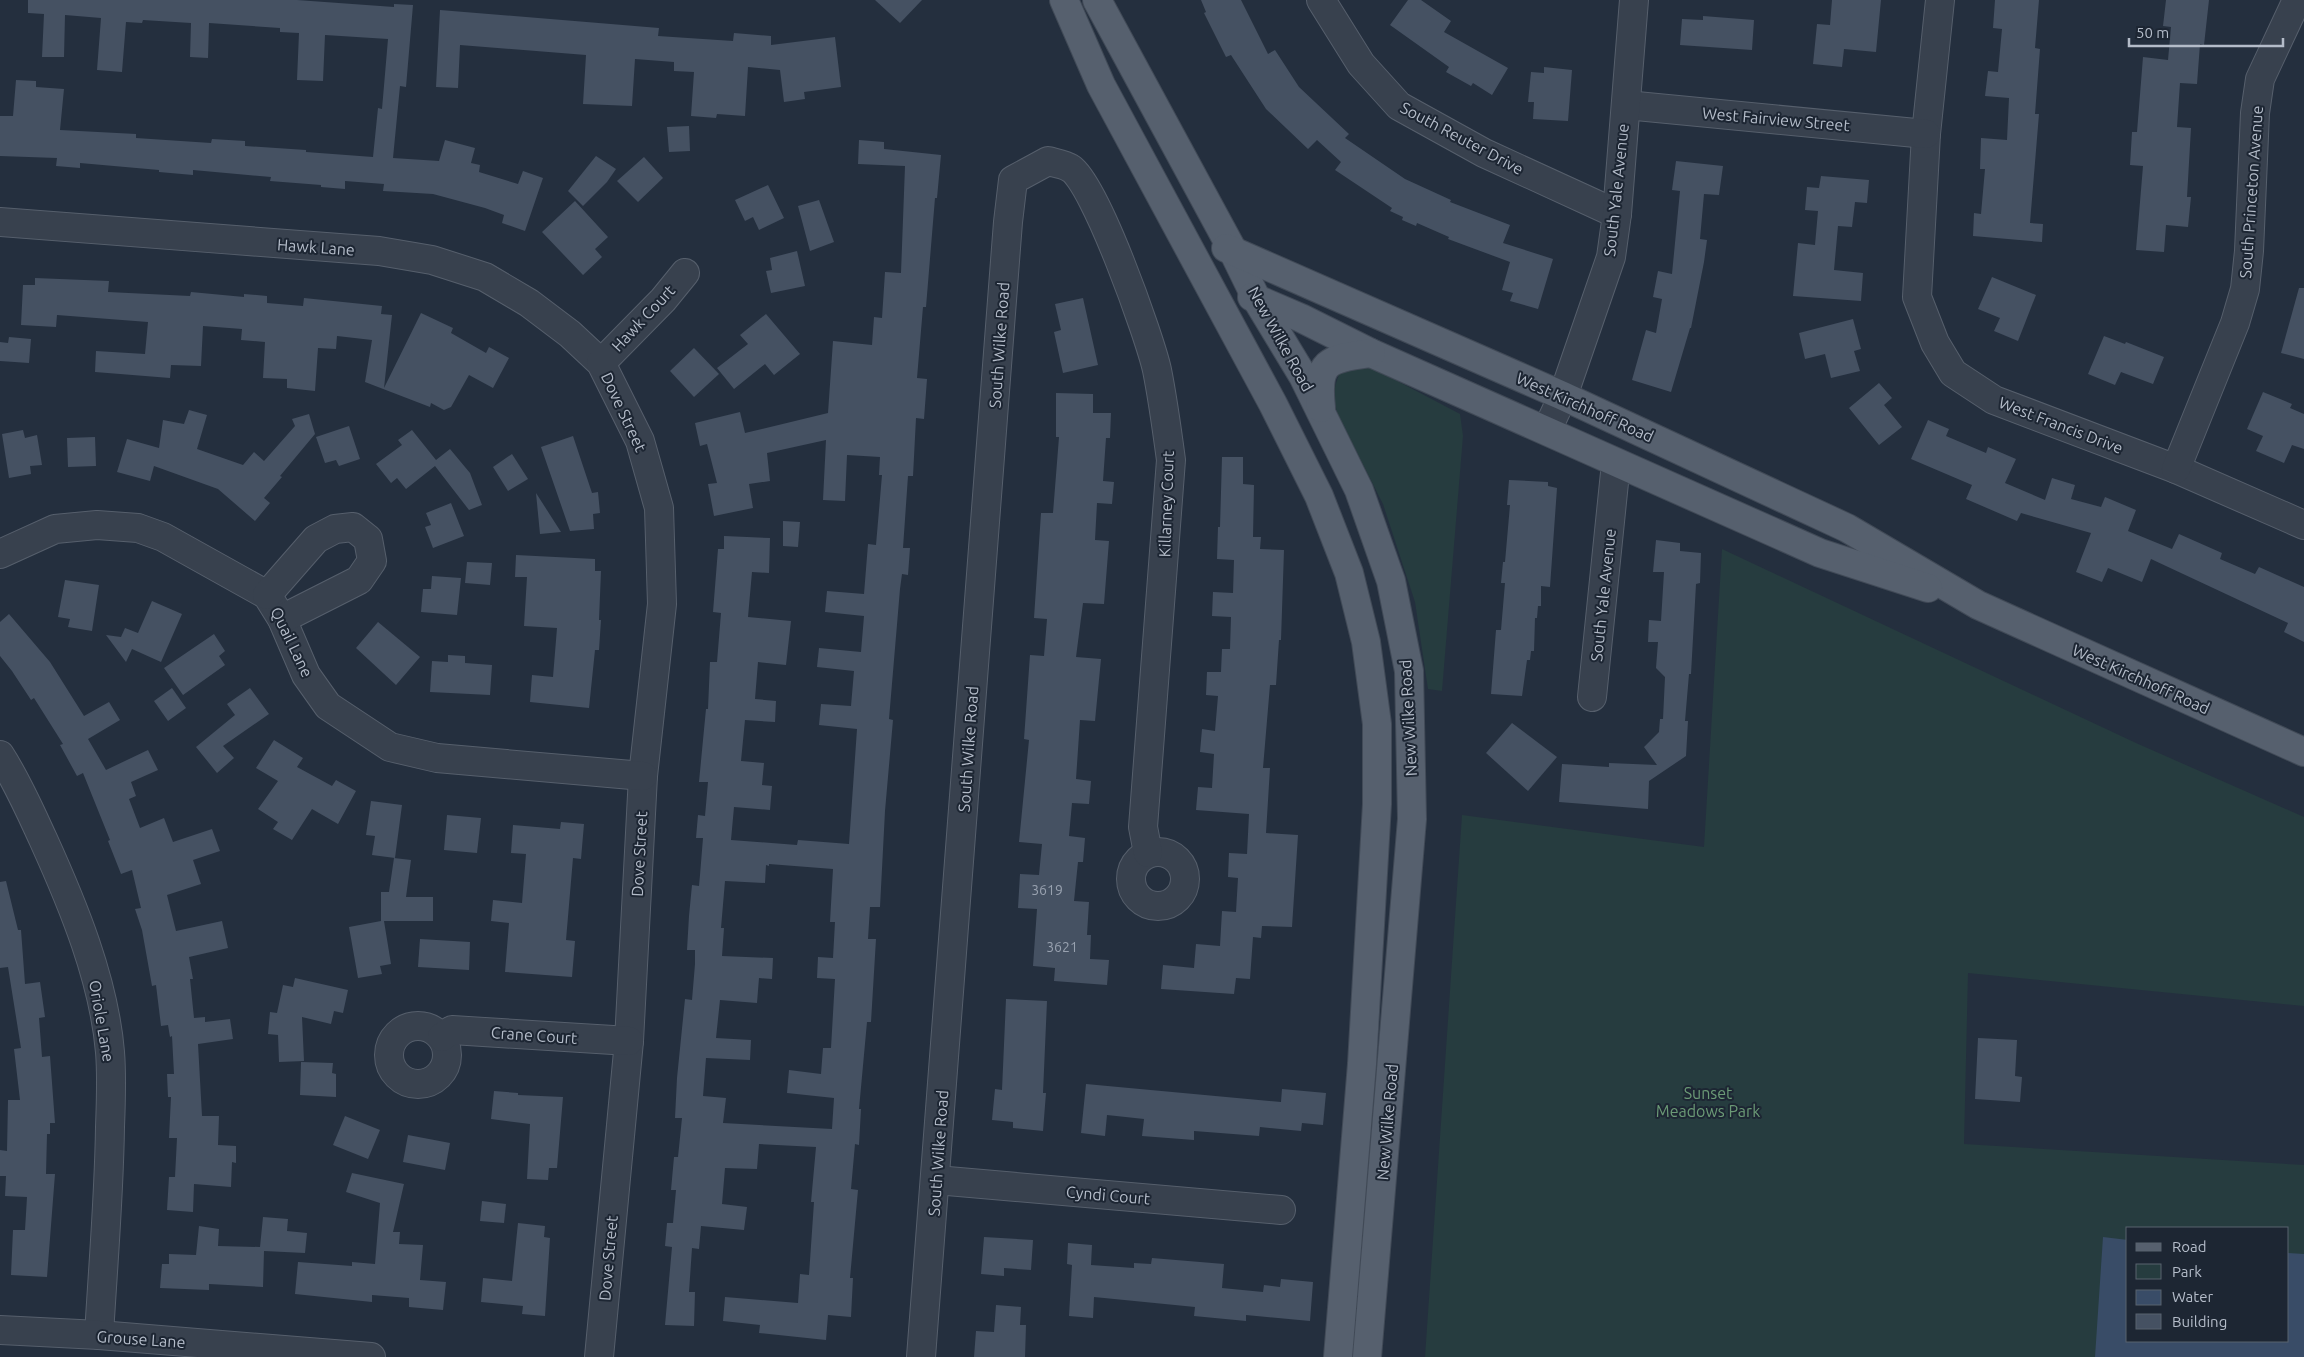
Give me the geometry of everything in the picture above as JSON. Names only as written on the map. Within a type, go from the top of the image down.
[{"type":"main road","name":"New Wilke Road","points":[[1064,0],[1101,85],[1281,420],[1318,496],[1346,564],[1366,642],[1378,724],[1377,804],[1362,1064],[1338,1357]]},
{"type":"main road","name":"New Wilke Road","points":[[1098,0],[1233,251],[1257,300],[1303,376],[1359,490],[1391,581],[1409,672],[1412,819],[1367,1357]]},
{"type":"main road","name":"West Kirchhoff Road","points":[[1181,234],[1233,251],[1563,396],[1847,528],[1978,605]]},
{"type":"main road","name":"West Kirchhoff Road","points":[[1202,276],[1301,318],[1371,353],[1820,553],[1978,605],[2304,752]]},
{"type":"main road","points":[[1322,414],[1319,391],[1321,373],[1328,363],[1343,357],[1371,353]]},
{"type":"street","name":"South Reuter Drive","points":[[1321,0],[1361,64],[1399,106],[1484,153],[1617,214]]},
{"type":"street","name":"South Yale Avenue","points":[[1547,430],[1563,396],[1610,257],[1617,214],[1634,0]]},
{"type":"street","name":"West Francis Drive","points":[[1940,0],[1926,134],[1916,297],[1934,343],[1953,372],[1994,400],[2176,469],[2304,525]]},
{"type":"street","name":"South Princeton Avenue","points":[[2176,469],[2235,323],[2245,289],[2250,251],[2255,113],[2260,79],[2297,0]]},
{"type":"street","name":"West Fairview Street","points":[[1626,105],[1926,134]]},
{"type":"street","name":"Killarney Court","points":[[1048,162],[1071,168],[1091,195],[1124,269],[1156,368],[1167,432],[1171,460],[1143,827],[1148,853]]},
{"type":"street","name":"South Wilke Road","points":[[921,1357],[1013,180],[1048,162]]},
{"type":"street","name":"Hawk Lane","points":[[0,222],[379,252],[432,260],[485,277],[514,294],[570,334],[601,363]]},
{"type":"street","name":"Hawk Court","points":[[601,363],[663,300],[685,273]]},
{"type":"street","name":"Dove Street","points":[[599,1357],[629,1040],[643,776],[662,604],[658,508],[640,441],[601,363]]},
{"type":"street","name":"South Yale Avenue","points":[[1592,697],[1616,463]]},
{"type":"street","name":"Quail Lane","points":[[0,554],[55,529],[97,524],[138,528],[163,537],[267,595],[282,619],[306,675],[328,706],[390,747],[436,758],[643,776]]},
{"type":"street","points":[[267,595],[316,539],[335,530],[352,527],[368,539],[372,561],[359,580],[282,619]]},
{"type":"street","name":"Oriole Lane","points":[[0,755],[30,810],[63,884],[86,946],[102,1005],[107,1033],[110,1052],[110,1155],[99,1335]]},
{"type":"street","name":"Crane Court","points":[[442,1038],[452,1030],[629,1040]]},
{"type":"street","name":"Cyndi Court","points":[[936,1180],[1281,1210]]},
{"type":"street","name":"Grouse Lane","points":[[0,1330],[99,1335],[372,1357]]},
{"type":"green space","points":[[1365,364],[1460,414],[1463,436],[1442,691],[1428,689],[1415,602],[1383,504],[1338,415],[1332,396],[1340,371]]},
{"type":"green space","name":"Sunset Meadows Park","points":[[1722,549],[2136,743],[2304,817],[2304,1006],[1968,973],[1964,1144],[2304,1165],[2304,1357],[1425,1357],[1462,815],[1704,847]]},
{"type":"water","points":[[2103,1237],[2126,1240],[2126,1342],[2289,1342],[2289,1253],[2304,1254],[2304,1357],[2095,1357]]},
{"type":"building","points":[[28,0],[297,0],[394,7],[394,4],[413,5],[406,87],[400,86],[393,158],[439,161],[445,140],[475,148],[471,163],[480,165],[479,172],[518,184],[523,171],[543,178],[525,231],[502,223],[504,215],[485,208],[433,194],[383,191],[384,184],[345,181],[345,189],[270,181],[271,177],[193,170],[193,175],[80,163],[80,168],[56,166],[57,158],[0,156],[0,116],[13,116],[16,80],[36,81],[36,87],[64,89],[60,130],[136,134],[136,138],[211,143],[212,139],[245,141],[245,146],[306,150],[306,152],[373,157],[378,108],[382,109],[388,39],[325,35],[323,81],[297,80],[299,33],[280,32],[280,28],[209,23],[208,58],[190,57],[191,23],[143,20],[142,23],[126,22],[122,72],[97,70],[101,18],[65,15],[64,57],[42,57],[44,14],[28,13]]},
{"type":"building","points":[[875,0],[922,0],[900,23]]},
{"type":"building","points":[[1201,0],[1241,0],[1268,54],[1275,50],[1299,87],[1349,134],[1345,138],[1405,179],[1451,200],[1450,202],[1510,225],[1503,243],[1553,259],[1538,309],[1510,301],[1513,293],[1502,290],[1510,262],[1448,239],[1449,237],[1417,223],[1416,226],[1402,220],[1403,217],[1390,211],[1392,208],[1335,170],[1341,162],[1317,140],[1308,149],[1266,109],[1231,55],[1226,57],[1204,13],[1206,12]]},
{"type":"building","points":[[1408,0],[1421,0],[1451,21],[1444,32],[1508,68],[1492,95],[1473,83],[1471,86],[1446,72],[1449,67],[1390,25]]},
{"type":"building","points":[[1832,0],[1881,0],[1876,52],[1844,49],[1842,67],[1813,64],[1817,24],[1830,25]]},
{"type":"building","points":[[1995,0],[2039,0],[2035,48],[2040,49],[2035,114],[2039,114],[2030,223],[2043,224],[2042,242],[1973,236],[1974,213],[1981,214],[1985,169],[1980,169],[1981,138],[2007,140],[2009,98],[1985,96],[1988,71],[1998,72],[2002,29],[1993,28]]},
{"type":"building","points":[[2166,0],[2209,0],[2204,45],[2200,44],[2197,84],[2180,83],[2177,127],[2191,128],[2187,197],[2191,197],[2188,227],[2166,225],[2164,252],[2136,250],[2143,166],[2130,165],[2132,132],[2137,132],[2143,57],[2168,60],[2171,27],[2163,26]]},
{"type":"building","points":[[440,10],[659,28],[658,36],[733,41],[734,33],[771,36],[771,45],[835,37],[841,87],[804,92],[805,99],[784,102],[780,70],[748,67],[745,116],[717,114],[716,118],[691,116],[694,72],[674,71],[674,62],[635,59],[632,106],[583,104],[586,55],[460,45],[458,88],[436,87]]},
{"type":"building","points":[[1703,16],[1754,20],[1752,50],[1680,45],[1682,19],[1703,20]]},
{"type":"building","points":[[1544,67],[1572,70],[1568,121],[1533,119],[1534,102],[1528,102],[1531,72],[1544,73]]},
{"type":"building","points":[[689,126],[690,151],[669,152],[667,127]]},
{"type":"building","points":[[859,140],[884,142],[884,149],[941,155],[937,198],[935,198],[926,307],[923,307],[917,378],[927,379],[924,419],[916,418],[913,476],[908,476],[903,548],[910,548],[908,575],[902,574],[900,589],[889,719],[893,720],[885,811],[880,907],[870,907],[868,939],[876,939],[871,1022],[867,1022],[859,1109],[861,1109],[859,1145],[855,1144],[851,1189],[858,1190],[850,1278],[853,1278],[851,1317],[828,1315],[826,1340],[759,1333],[760,1325],[723,1321],[725,1297],[798,1303],[800,1274],[809,1275],[814,1202],[811,1202],[816,1147],[759,1144],[757,1169],[725,1168],[722,1204],[747,1207],[744,1230],[701,1226],[699,1249],[692,1248],[689,1292],[695,1292],[694,1326],[665,1325],[672,1247],[665,1246],[667,1223],[673,1223],[676,1190],[671,1190],[674,1157],[678,1157],[682,1118],[675,1118],[677,1078],[685,999],[692,1000],[695,964],[695,950],[687,950],[689,916],[692,885],[699,886],[703,838],[696,838],[698,815],[705,816],[708,782],[699,782],[706,709],[708,709],[710,662],[717,662],[721,613],[713,612],[718,549],[724,549],[724,536],[770,538],[769,573],[752,572],[748,617],[791,621],[786,665],[758,662],[755,699],[776,701],[775,722],[745,720],[741,761],[764,763],[762,785],[772,786],[770,810],[734,807],[731,840],[797,845],[798,840],[849,844],[857,729],[819,725],[821,704],[851,706],[854,671],[817,667],[819,648],[861,652],[864,616],[825,612],[827,591],[864,594],[868,544],[876,545],[882,475],[879,475],[880,457],[847,455],[845,501],[823,500],[826,440],[767,453],[770,481],[749,484],[753,508],[714,516],[708,484],[717,483],[707,444],[700,446],[695,423],[740,412],[745,433],[828,413],[833,341],[872,345],[874,317],[882,318],[885,272],[901,273],[905,166],[858,164]],"holes":[[[769,864],[833,869],[830,922],[835,922],[833,958],[818,957],[817,978],[835,979],[831,1048],[823,1048],[821,1074],[789,1070],[787,1093],[834,1098],[832,1129],[723,1123],[726,1098],[703,1096],[706,1058],[750,1060],[751,1040],[716,1038],[720,1000],[757,1003],[759,978],[772,979],[773,958],[722,956],[724,928],[721,928],[725,881],[765,883],[766,865],[769,866]]]},
{"type":"building","points":[[596,156],[616,169],[607,182],[583,206],[568,191]]},
{"type":"building","points":[[644,157],[663,178],[638,202],[617,181]]},
{"type":"building","points":[[1676,161],[1723,166],[1719,195],[1704,194],[1700,239],[1707,240],[1704,262],[1691,328],[1671,392],[1632,380],[1646,330],[1656,333],[1662,299],[1653,297],[1658,271],[1672,274],[1680,191],[1672,190]]},
{"type":"building","points":[[1821,176],[1869,180],[1867,203],[1855,202],[1852,227],[1838,226],[1834,270],[1863,273],[1861,301],[1793,296],[1798,243],[1815,245],[1818,211],[1805,210],[1807,187],[1819,188]]},
{"type":"building","points":[[768,185],[784,218],[759,230],[753,217],[745,221],[735,200]]},
{"type":"building","points":[[819,200],[834,242],[810,251],[798,206]]},
{"type":"building","points":[[575,201],[608,237],[595,249],[602,257],[583,275],[542,232]]},
{"type":"building","points":[[797,251],[805,286],[771,293],[766,271],[772,270],[770,258]]},
{"type":"building","points":[[1992,277],[2036,295],[2018,341],[1994,331],[2000,318],[1978,309]]},
{"type":"building","points":[[35,278],[109,281],[108,292],[190,296],[191,292],[244,297],[244,294],[267,296],[267,303],[303,306],[304,298],[382,306],[381,314],[392,315],[384,388],[421,313],[453,328],[451,333],[486,353],[489,347],[509,358],[493,388],[469,375],[451,407],[444,410],[431,403],[430,407],[365,382],[372,340],[337,336],[336,349],[318,348],[315,391],[287,388],[287,379],[263,378],[265,342],[241,340],[242,329],[203,326],[201,366],[171,365],[170,378],[95,372],[96,351],[145,354],[148,322],[57,315],[56,327],[21,325],[23,285],[35,285]]},
{"type":"building","points":[[2299,288],[2304,288],[2304,359],[2281,353]]},
{"type":"building","points":[[1083,298],[1098,365],[1063,373],[1054,332],[1061,330],[1055,304]]},
{"type":"building","points":[[766,314],[800,354],[774,375],[765,364],[734,389],[717,368],[748,344],[740,335]]},
{"type":"building","points":[[1853,319],[1861,349],[1854,351],[1860,371],[1831,378],[1825,354],[1805,359],[1799,333]]},
{"type":"building","points":[[2104,336],[2125,344],[2126,342],[2164,357],[2153,384],[2121,372],[2115,385],[2088,374]]},
{"type":"building","points":[[9,337],[31,339],[29,363],[0,361],[0,342],[8,343]]},
{"type":"building","points":[[694,348],[719,374],[694,397],[670,371]]},
{"type":"building","points":[[1879,383],[1892,398],[1884,405],[1902,427],[1879,445],[1849,408]]},
{"type":"building","points":[[2263,392],[2292,404],[2290,408],[2304,414],[2304,449],[2292,445],[2284,463],[2256,451],[2263,436],[2247,429]]},
{"type":"building","points":[[1056,393],[1093,394],[1093,413],[1111,413],[1110,438],[1106,438],[1103,481],[1114,482],[1112,504],[1097,503],[1095,540],[1109,541],[1104,604],[1083,603],[1076,657],[1101,659],[1095,721],[1080,720],[1076,779],[1091,781],[1089,804],[1072,803],[1069,836],[1085,838],[1083,862],[1078,862],[1074,901],[1089,902],[1087,935],[1091,935],[1090,959],[1109,960],[1107,985],[1054,981],[1055,968],[1033,966],[1037,909],[1018,908],[1020,874],[1039,875],[1042,844],[1019,842],[1029,740],[1024,739],[1030,655],[1044,656],[1047,619],[1034,618],[1041,513],[1053,513],[1059,437],[1056,437]]},
{"type":"building","points":[[189,410],[207,415],[197,449],[243,465],[254,452],[264,461],[295,426],[292,419],[309,414],[315,434],[264,498],[270,503],[255,521],[218,489],[154,466],[150,481],[117,472],[127,439],[159,448],[163,420],[184,424]]},
{"type":"building","points":[[1928,420],[1949,429],[1946,436],[1986,453],[1988,447],[2016,459],[2005,483],[2045,500],[2052,478],[2075,485],[2071,499],[2101,507],[2105,497],[2136,510],[2128,531],[2172,549],[2179,534],[2222,553],[2220,559],[2255,574],[2259,567],[2304,587],[2304,642],[2284,632],[2288,623],[2151,559],[2142,582],[2108,568],[2102,582],[2076,572],[2091,533],[2021,513],[2017,521],[1966,499],[1972,485],[1911,459]]},
{"type":"building","points":[[349,426],[360,459],[339,466],[336,460],[325,463],[316,437]]},
{"type":"building","points":[[23,430],[25,438],[37,435],[42,465],[30,466],[31,474],[9,478],[2,434]]},
{"type":"building","points":[[412,430],[436,460],[450,449],[470,473],[482,505],[469,510],[435,466],[406,489],[397,478],[391,483],[376,464],[402,445],[398,440]]},
{"type":"building","points":[[573,436],[592,493],[598,492],[600,513],[593,514],[594,529],[570,531],[541,447]]},
{"type":"building","points":[[95,437],[96,466],[68,467],[67,438]]},
{"type":"building","points":[[512,454],[528,479],[508,491],[493,467]]},
{"type":"building","points":[[1222,457],[1243,457],[1243,484],[1254,485],[1253,537],[1261,537],[1260,549],[1284,550],[1281,640],[1279,640],[1276,685],[1270,685],[1263,768],[1270,768],[1266,833],[1298,835],[1292,927],[1262,926],[1261,938],[1253,937],[1250,979],[1236,978],[1234,994],[1161,989],[1163,965],[1194,968],[1196,944],[1220,946],[1222,911],[1236,912],[1238,878],[1228,877],[1229,853],[1247,854],[1249,814],[1196,810],[1198,787],[1212,788],[1214,754],[1200,752],[1202,729],[1215,731],[1218,696],[1206,695],[1207,672],[1221,672],[1222,649],[1230,649],[1231,617],[1212,616],[1213,592],[1233,593],[1234,560],[1217,559]]},
{"type":"building","points":[[1509,480],[1548,482],[1548,486],[1557,488],[1550,587],[1541,586],[1541,606],[1538,606],[1537,618],[1535,618],[1534,651],[1531,651],[1530,660],[1527,660],[1522,696],[1491,694],[1496,630],[1501,630],[1505,583],[1501,583],[1503,562],[1505,562],[1510,505],[1507,505]]},
{"type":"building","points":[[536,493],[561,532],[540,534]]},
{"type":"building","points":[[451,503],[464,536],[433,548],[425,527],[431,525],[426,513]]},
{"type":"building","points":[[783,521],[800,522],[798,547],[783,546]]},
{"type":"building","points":[[1656,540],[1680,543],[1680,551],[1701,553],[1700,583],[1696,584],[1691,674],[1689,674],[1685,721],[1688,721],[1686,756],[1649,781],[1648,809],[1559,802],[1562,764],[1609,767],[1609,763],[1657,765],[1644,747],[1659,732],[1660,719],[1663,719],[1665,677],[1656,668],[1658,642],[1648,642],[1649,620],[1661,621],[1664,572],[1653,572]]},
{"type":"building","points":[[516,555],[595,559],[595,571],[601,571],[599,650],[595,650],[589,708],[530,702],[532,675],[553,677],[557,628],[524,626],[527,577],[515,577]]},
{"type":"building","points":[[467,562],[492,563],[490,585],[465,583]]},
{"type":"building","points":[[432,576],[461,578],[457,615],[421,612],[423,589],[431,589]]},
{"type":"building","points":[[65,580],[99,585],[92,631],[68,627],[70,619],[58,617]]},
{"type":"building","points":[[152,601],[182,614],[161,662],[132,649],[126,662],[106,635],[121,637],[125,628],[138,633]]},
{"type":"building","points":[[9,614],[50,662],[84,716],[109,702],[120,720],[88,739],[106,770],[148,750],[158,770],[131,782],[136,796],[129,799],[140,828],[164,818],[173,842],[212,829],[220,851],[193,860],[201,884],[167,895],[176,931],[222,921],[228,948],[189,957],[193,979],[190,979],[194,1018],[205,1017],[205,1022],[230,1019],[233,1039],[198,1044],[202,1116],[219,1116],[218,1145],[236,1146],[236,1163],[232,1162],[231,1187],[194,1184],[193,1212],[167,1210],[169,1177],[175,1177],[177,1138],[169,1138],[171,1097],[168,1097],[167,1074],[174,1074],[172,1036],[170,1037],[168,1025],[161,1026],[156,985],[152,986],[142,930],[135,909],[141,908],[132,870],[121,874],[108,841],[110,840],[83,773],[77,776],[60,745],[63,744],[34,698],[31,700],[0,656],[0,622]]},
{"type":"building","points":[[378,622],[420,657],[396,685],[356,648]]},
{"type":"building","points":[[214,634],[225,651],[219,656],[225,665],[183,695],[164,668]]},
{"type":"building","points":[[448,655],[465,656],[465,663],[492,665],[490,695],[430,692],[432,661],[448,662]]},
{"type":"building","points":[[172,688],[186,708],[168,721],[154,701]]},
{"type":"building","points":[[250,688],[269,714],[223,746],[234,758],[217,773],[196,747],[235,715],[227,704]]},
{"type":"building","points":[[1512,723],[1557,757],[1528,791],[1486,753]]},
{"type":"building","points":[[274,740],[303,758],[297,767],[332,786],[336,780],[356,791],[338,824],[312,809],[292,840],[273,829],[278,822],[258,809],[278,781],[256,768]]},
{"type":"building","points":[[371,801],[402,805],[395,858],[372,855],[375,836],[366,835]]},
{"type":"building","points":[[447,815],[481,818],[477,853],[444,850]]},
{"type":"building","points":[[561,822],[584,824],[581,859],[573,858],[566,940],[575,941],[572,977],[505,972],[509,923],[491,921],[493,900],[522,903],[526,854],[511,853],[513,825],[560,829]]},
{"type":"building","points":[[394,858],[411,860],[406,897],[433,897],[433,921],[384,921],[391,964],[380,966],[382,974],[358,978],[349,927],[381,921],[381,892],[389,892]]},
{"type":"building","points":[[6,881],[18,930],[21,930],[25,984],[40,982],[45,1017],[39,1018],[42,1057],[50,1056],[55,1123],[50,1123],[50,1134],[47,1134],[46,1174],[55,1174],[47,1277],[11,1275],[13,1230],[25,1230],[27,1197],[5,1196],[6,1176],[0,1176],[0,1150],[7,1151],[8,1100],[20,1100],[14,1049],[21,1048],[8,967],[0,968],[0,882]]},
{"type":"building","points":[[420,939],[470,942],[469,970],[418,967]]},
{"type":"building","points":[[295,978],[348,990],[343,1013],[334,1011],[331,1024],[302,1017],[304,1061],[279,1062],[278,1035],[268,1034],[270,1012],[277,1013],[283,985],[293,987]]},
{"type":"building","points":[[1006,999],[1047,1001],[1043,1093],[1046,1093],[1043,1131],[1013,1128],[1013,1122],[992,1120],[995,1089],[1002,1090]]},
{"type":"building","points":[[1978,1038],[2017,1040],[2015,1076],[2022,1077],[2020,1102],[1975,1099]]},
{"type":"building","points":[[301,1062],[333,1063],[332,1073],[336,1074],[336,1097],[300,1095]]},
{"type":"building","points":[[1086,1084],[1281,1102],[1282,1089],[1326,1093],[1323,1125],[1302,1123],[1301,1131],[1260,1127],[1259,1136],[1194,1131],[1194,1140],[1142,1136],[1144,1119],[1107,1115],[1105,1136],[1081,1133]]},
{"type":"building","points":[[494,1091],[518,1093],[518,1095],[563,1097],[557,1168],[549,1168],[548,1180],[527,1179],[530,1124],[491,1119]]},
{"type":"building","points":[[345,1116],[380,1130],[368,1159],[333,1145]]},
{"type":"building","points":[[408,1135],[450,1143],[445,1170],[403,1162]]},
{"type":"building","points":[[352,1173],[404,1184],[393,1232],[400,1232],[399,1244],[423,1245],[420,1280],[446,1282],[443,1310],[409,1307],[409,1298],[372,1295],[372,1302],[295,1294],[298,1262],[352,1266],[352,1262],[375,1264],[380,1203],[346,1192]]},
{"type":"building","points":[[482,1201],[506,1204],[504,1223],[480,1221]]},
{"type":"building","points":[[263,1217],[288,1219],[287,1231],[307,1233],[305,1253],[264,1251],[263,1287],[209,1284],[209,1290],[160,1288],[162,1264],[169,1264],[169,1254],[196,1255],[199,1226],[219,1229],[218,1246],[260,1247]]},
{"type":"building","points":[[518,1223],[545,1226],[544,1237],[550,1238],[545,1316],[522,1314],[523,1306],[481,1302],[483,1278],[512,1281]]},
{"type":"building","points":[[984,1237],[1033,1240],[1031,1270],[1004,1268],[1004,1276],[981,1274]]},
{"type":"building","points":[[1068,1243],[1092,1245],[1091,1265],[1134,1268],[1134,1263],[1151,1264],[1152,1258],[1224,1264],[1222,1288],[1263,1292],[1264,1285],[1280,1287],[1281,1279],[1313,1282],[1310,1321],[1246,1315],[1246,1321],[1194,1316],[1195,1307],[1094,1297],[1093,1318],[1069,1316],[1072,1265],[1067,1264]]},
{"type":"building","points":[[996,1305],[1021,1307],[1020,1325],[1026,1325],[1025,1357],[974,1357],[976,1331],[994,1332]]}]
